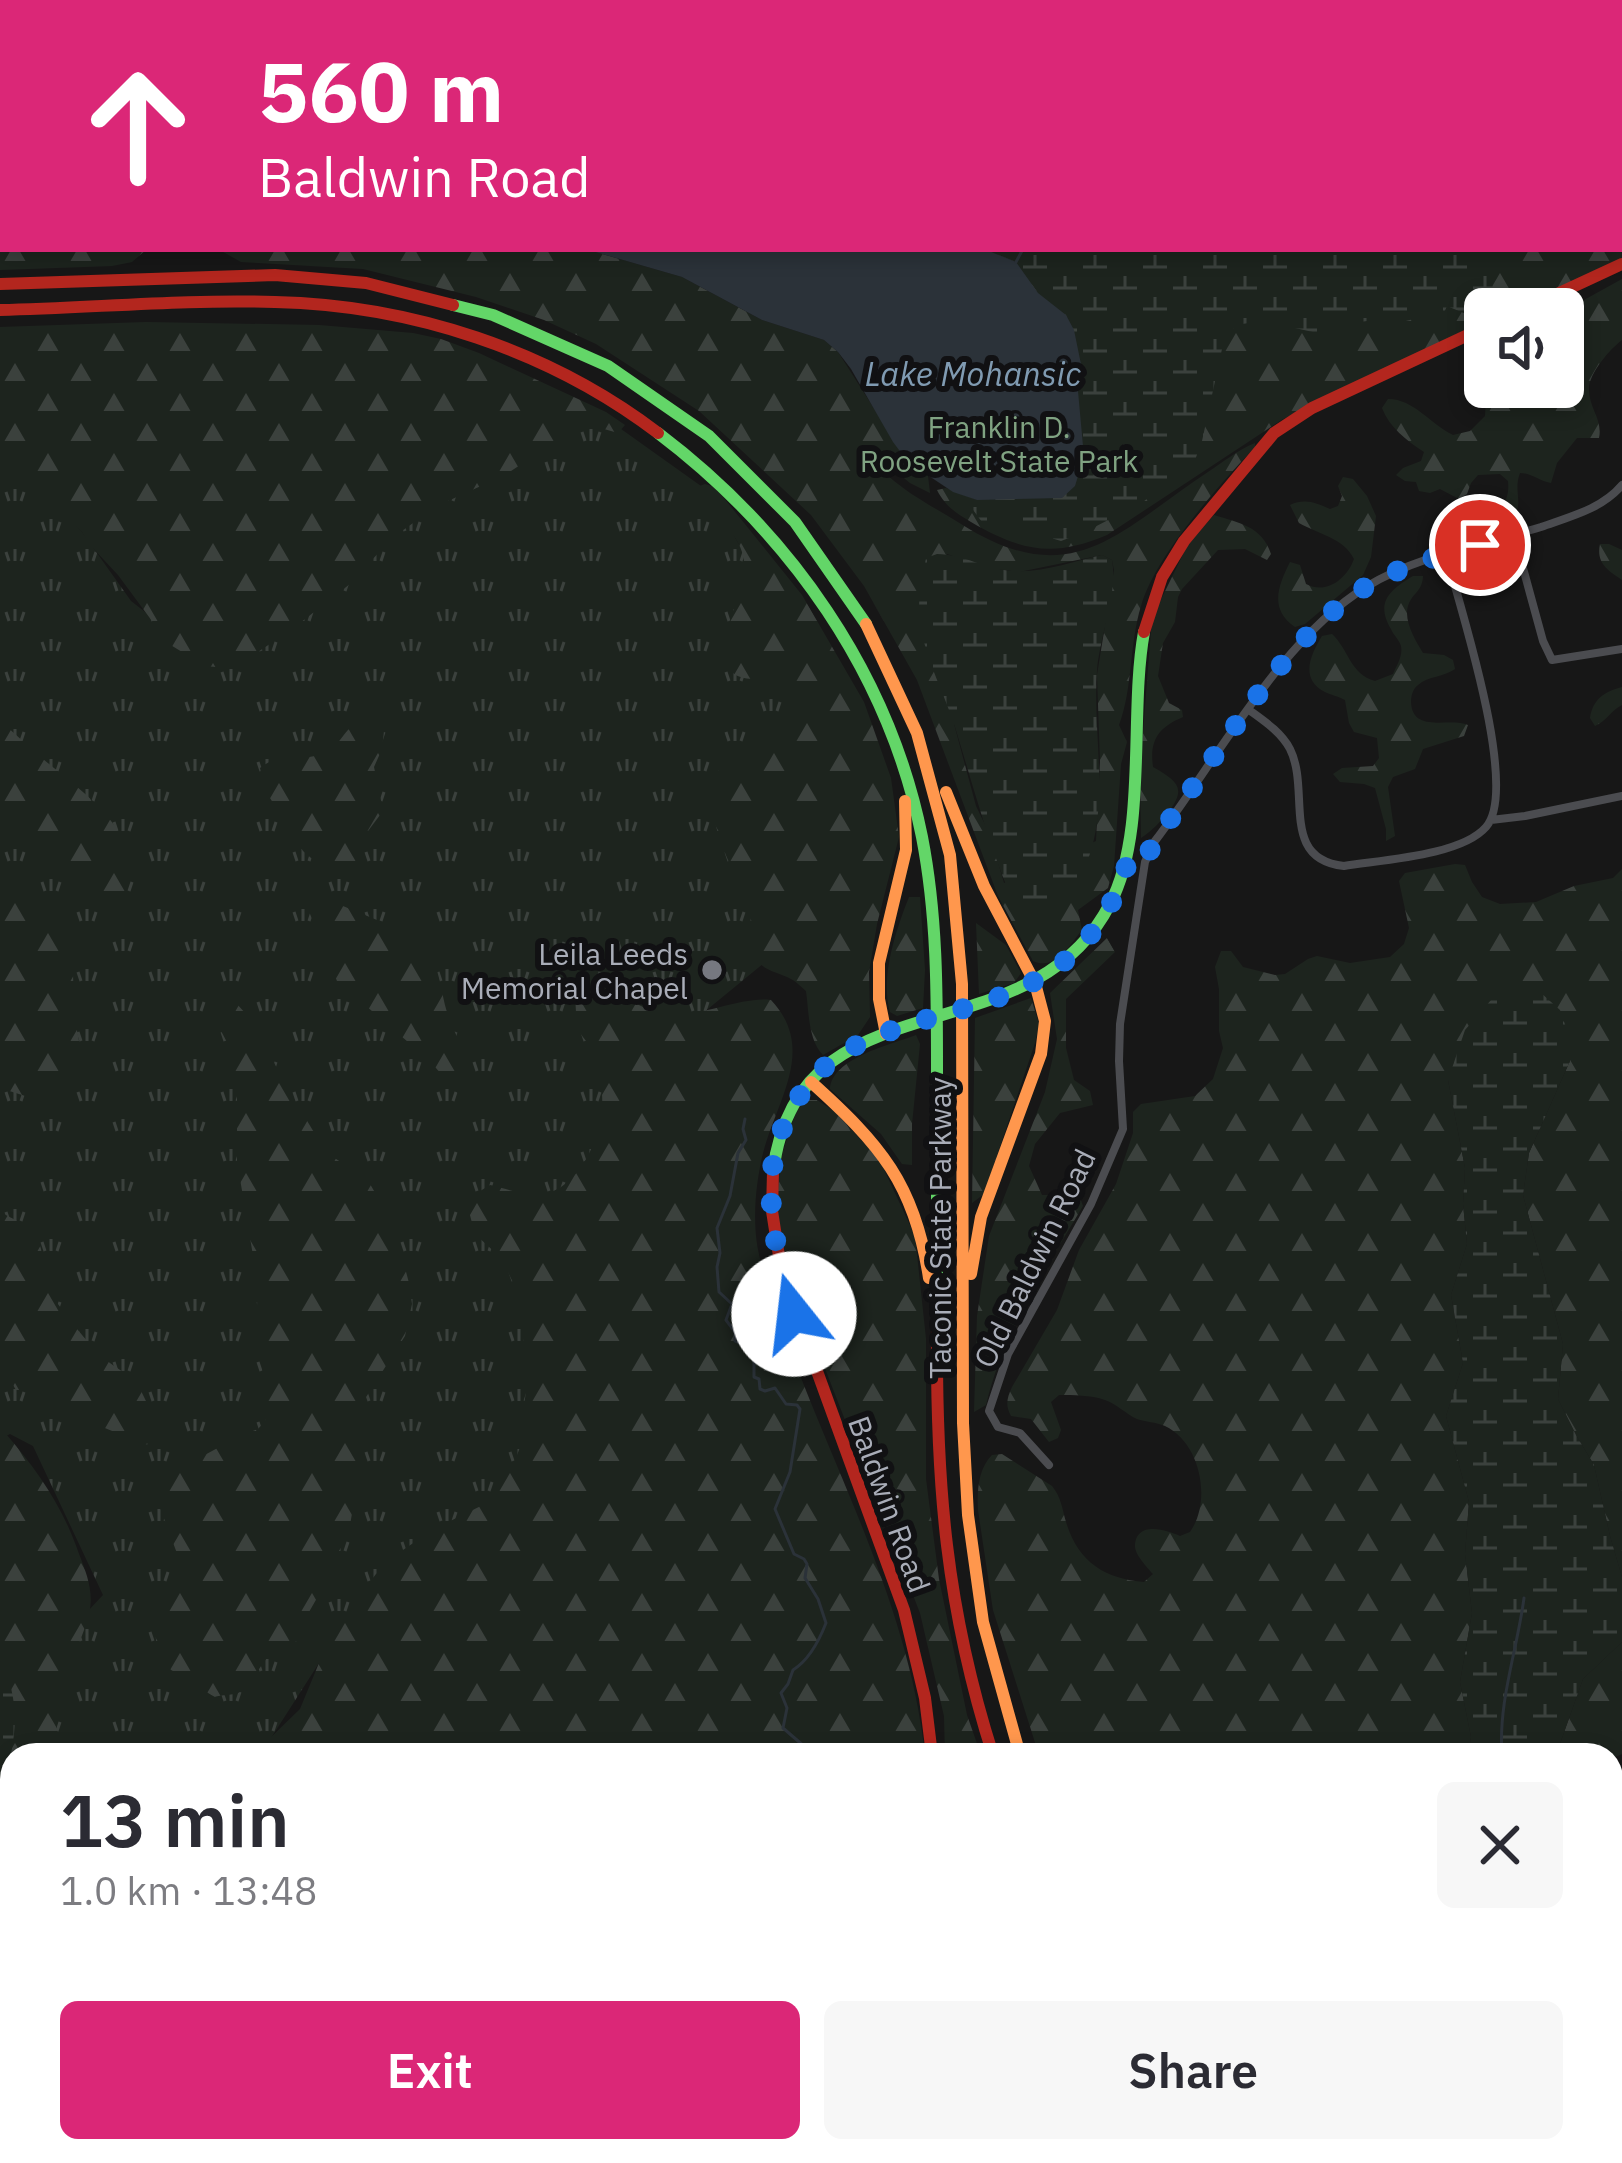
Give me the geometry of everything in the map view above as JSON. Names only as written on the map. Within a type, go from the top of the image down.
[{"type":"main road","points":[[1571,288],[1622,264]]},
{"type":"main road","name":"Taconic State Parkway","points":[[0,284],[255,275],[338,279],[446,300],[497,316],[608,367],[666,404],[749,472],[829,565],[866,621],[913,719],[935,783],[950,849],[958,902],[962,1001],[965,1484],[975,1577],[991,1656],[1016,1743]]},
{"type":"main road","name":"Taconic State Parkway","points":[[0,310],[232,301],[340,306],[446,326],[496,343],[594,388],[704,466],[761,522],[828,608],[889,727],[921,830],[935,937],[939,1475],[948,1569],[966,1662],[990,1743]]},
{"type":"main road","name":"Baldwin Road","points":[[931,1743],[904,1610],[794,1314],[774,1239],[772,1162],[784,1122],[811,1082],[845,1051],[1035,983],[1080,948],[1117,892],[1128,860],[1143,634],[1158,584],[1184,538],[1282,425],[1464,337]]},
{"type":"main road","points":[[891,669],[929,741],[984,886],[1035,983],[1045,1015],[1045,1041],[981,1217],[963,1362]]},
{"type":"main road","points":[[886,1034],[878,997],[879,970],[908,841],[889,727]]},
{"type":"main road","points":[[811,1082],[872,1139],[910,1198],[927,1262],[938,1367]]},
{"type":"street","points":[[1128,860],[1145,862],[1154,841],[1297,647],[1354,595],[1397,571],[1594,506],[1622,485]]},
{"type":"street","points":[[1514,535],[1552,660],[1622,649]]},
{"type":"street","points":[[1249,710],[1270,725],[1291,750],[1300,778],[1304,842],[1330,864],[1437,852],[1484,830],[1491,820],[1497,776],[1491,732],[1446,554]]},
{"type":"street","points":[[1491,820],[1622,796]]},
{"type":"street","name":"Old Baldwin Road","points":[[1049,1465],[1020,1433],[998,1427],[989,1411],[1008,1354],[1091,1204],[1123,1129],[1120,1024],[1145,862]]},
{"type":"green space","points":[[0,252],[144,252],[132,262],[112,266],[0,270]]},
{"type":"green space","points":[[223,252],[595,252],[682,277],[762,320],[824,340],[838,352],[908,462],[928,476],[930,493],[876,455],[873,459],[891,479],[961,524],[1033,554],[1064,554],[1119,534],[1255,443],[1174,544],[1148,586],[1119,725],[1127,742],[1121,764],[1114,866],[1108,888],[1078,910],[1082,930],[1061,955],[1048,963],[1033,961],[998,896],[917,680],[864,586],[811,515],[699,411],[596,344],[476,297],[363,269],[241,262]],"holes":[[[947,554],[988,568],[1019,572],[1102,555],[1112,560],[1114,570],[1097,675],[1096,841],[1004,883],[976,806],[954,724]]]},
{"type":"green space","name":"Franklin D. Roosevelt State Park","points":[[991,252],[1622,252],[1622,260],[1561,288],[1464,288],[1464,333],[1283,419],[1107,535],[1053,549],[1022,545],[960,515],[937,490],[946,488],[977,500],[1016,262]]},
{"type":"green space","points":[[991,252],[1501,252],[1492,271],[1493,288],[1464,288],[1464,313],[1447,306],[1436,319],[1429,315],[1402,322],[1353,323],[1335,334],[1263,321],[1235,325],[1222,349],[1195,460],[1143,502],[1061,541],[982,522],[962,495],[977,500],[1046,500],[1084,457],[1078,391],[1082,369],[1066,315],[1038,293],[1016,262]]},
{"type":"green space","points":[[1622,279],[1622,340],[1601,362],[1590,384],[1599,438],[1577,438],[1557,463],[1551,483],[1520,473],[1518,508],[1500,524],[1492,518],[1508,493],[1508,481],[1500,474],[1478,475],[1459,499],[1440,489],[1419,491],[1416,482],[1396,475],[1421,461],[1424,452],[1389,422],[1382,408],[1388,399],[1414,407],[1453,435],[1470,431],[1485,416],[1486,408],[1584,408],[1584,300]]},
{"type":"green space","points":[[146,322],[319,325],[441,339],[606,412],[625,425],[618,433],[576,428],[505,475],[437,506],[392,538],[350,584],[291,630],[247,659],[205,666],[169,644],[118,575],[46,496],[0,466],[0,327]]},
{"type":"green space","points":[[571,414],[621,429],[708,491],[805,658],[770,958],[636,1068],[533,1489],[319,1663],[269,1743],[49,1743],[73,1627],[103,1595],[33,1446],[10,1434],[0,1439],[0,443],[82,532],[131,601],[194,650],[373,546]]},
{"type":"green space","points":[[1343,477],[1353,479],[1376,516],[1371,557],[1363,575],[1305,624],[1295,627],[1279,605],[1279,588],[1290,562],[1300,565],[1306,584],[1321,588],[1341,579],[1354,559],[1337,541],[1299,523],[1290,505],[1338,506]]},
{"type":"green space","points":[[697,487],[715,487],[802,595],[864,702],[891,778],[899,837],[869,972],[870,1017],[858,1035],[823,1055],[812,1033],[806,991],[766,968],[754,955],[749,906],[714,816],[712,791],[723,761],[777,740],[791,720],[794,705],[779,682],[739,677],[726,662],[726,637],[742,582],[743,555],[734,536],[701,496]]},
{"type":"green space","points":[[1214,515],[1256,531],[1271,554],[1267,560],[1245,549],[1218,550],[1178,597],[1158,676],[1169,703],[1182,710],[1183,717],[1158,736],[1152,758],[1153,767],[1176,785],[1178,796],[1163,819],[1141,838],[1140,771],[1152,618],[1189,542]]},
{"type":"green space","points":[[1600,544],[1622,550],[1622,580],[1601,561]]},
{"type":"green space","points":[[937,554],[1014,571],[1102,555],[1112,560],[1113,586],[1097,670],[1097,823],[1079,879],[1060,904],[1038,920],[1021,919],[1011,896],[922,636],[920,590],[926,558]]},
{"type":"green space","points":[[1413,576],[1423,576],[1407,609],[1413,636],[1423,653],[1444,655],[1453,660],[1455,669],[1416,687],[1411,697],[1413,712],[1425,721],[1468,725],[1464,736],[1423,749],[1415,769],[1393,777],[1388,787],[1395,836],[1386,841],[1375,788],[1340,782],[1333,774],[1342,768],[1373,766],[1379,758],[1377,738],[1354,732],[1345,700],[1317,687],[1310,666],[1322,636],[1332,634],[1367,678],[1375,681],[1393,674],[1401,646],[1386,620],[1385,604]]},
{"type":"green space","points":[[1622,687],[1622,705],[1595,726],[1590,718],[1597,701]]},
{"type":"green space","points":[[369,720],[384,731],[374,767],[380,815],[351,866],[326,871],[303,851],[265,790],[260,768],[285,757],[324,753],[353,726]]},
{"type":"green space","points":[[0,722],[107,816],[128,852],[126,893],[116,898],[67,879],[27,840],[0,829]]},
{"type":"green space","points":[[1465,865],[1482,897],[1500,904],[1536,902],[1574,886],[1613,878],[1622,869],[1622,1577],[1594,1465],[1558,1399],[1563,1344],[1523,1195],[1529,1153],[1570,1061],[1448,1080],[1465,1168],[1467,1244],[1451,1295],[1463,1363],[1446,1416],[1469,1502],[1465,1554],[1472,1613],[1460,1682],[1470,1743],[1035,1743],[993,1610],[978,1510],[979,1481],[987,1461],[1002,1454],[1052,1486],[1071,1536],[1086,1558],[1117,1577],[1144,1582],[1153,1574],[1136,1550],[1137,1538],[1153,1529],[1180,1536],[1190,1532],[1201,1489],[1187,1445],[1165,1426],[1137,1419],[1100,1398],[1059,1395],[1051,1402],[1061,1430],[1049,1442],[1031,1419],[1011,1416],[1008,1398],[1012,1387],[1057,1310],[1079,1250],[1116,1184],[1133,1133],[1133,1112],[1141,1104],[1195,1096],[1213,1079],[1223,1048],[1215,967],[1221,951],[1231,951],[1243,967],[1275,975],[1317,956],[1350,963],[1390,957],[1404,944],[1409,928],[1399,881],[1405,873]]},
{"type":"green space","points":[[28,887],[44,898],[59,925],[73,973],[83,1063],[80,1083],[72,1091],[41,1101],[0,1088],[0,899]]},
{"type":"green space","points":[[321,897],[416,936],[424,944],[470,1074],[462,1098],[429,1060],[337,981],[308,909],[312,900]]},
{"type":"green space","points":[[909,897],[920,897],[923,1008],[897,1016],[890,1012],[887,998],[888,969]]},
{"type":"green space","points":[[976,923],[1006,945],[1021,973],[1014,983],[979,994]]},
{"type":"green space","points":[[1107,938],[1115,952],[1066,999],[1066,1048],[1074,1080],[1090,1091],[1093,1105],[1060,1113],[1035,1144],[1029,1166],[1042,1195],[1079,1195],[1083,1206],[1014,1327],[986,1405],[974,1412],[977,1316],[989,1236],[1045,1092],[1057,1039],[1050,993]]},
{"type":"green space","points":[[556,950],[570,955],[632,1000],[659,1013],[687,1014],[771,1000],[784,1018],[791,1037],[790,1075],[760,1166],[755,1207],[758,1249],[781,1324],[898,1628],[923,1743],[265,1743],[300,1709],[319,1663],[314,1654],[298,1641],[286,1644],[268,1657],[243,1690],[215,1697],[168,1668],[159,1652],[158,1613],[181,1564],[159,1505],[160,1486],[175,1471],[258,1429],[266,1411],[258,1285],[237,1161],[232,1057],[217,1010],[236,1003],[256,1025],[315,1134],[333,1157],[367,1179],[393,1223],[409,1283],[412,1304],[405,1336],[361,1405],[357,1484],[348,1537],[309,1612],[310,1622],[319,1628],[345,1614],[400,1552],[489,1502],[512,1468],[524,1437],[528,1376],[524,1305],[501,1258],[475,1234],[467,1204],[490,1185],[531,1195],[552,1192],[577,1173],[594,1142],[602,1109],[599,1077],[591,1048],[578,1027],[573,992],[549,957]]},
{"type":"green space","points":[[1513,983],[1531,984],[1560,1010],[1571,1042],[1570,1061],[1529,1153],[1523,1195],[1563,1344],[1558,1399],[1594,1465],[1622,1577],[1622,1642],[1583,1679],[1560,1743],[1470,1743],[1460,1682],[1472,1613],[1465,1554],[1469,1502],[1446,1416],[1463,1363],[1451,1295],[1467,1244],[1465,1168],[1448,1080],[1465,1030],[1498,992]]},
{"type":"green space","points":[[1031,998],[1039,1024],[1035,1043],[984,1194],[972,1203],[975,1018]]},
{"type":"green space","points":[[916,1035],[920,1044],[912,1165],[902,1164],[881,1134],[830,1089],[833,1078],[851,1061]]},
{"type":"green space","points":[[817,1100],[834,1111],[879,1159],[915,1236],[926,1339],[926,1479],[939,1579],[977,1743],[945,1743],[944,1716],[920,1613],[793,1286],[776,1213],[781,1157],[799,1106]]},
{"type":"green space","points":[[0,1212],[35,1236],[51,1294],[91,1345],[138,1386],[152,1418],[149,1444],[130,1447],[53,1390],[16,1390],[0,1354]]},
{"type":"green space","points":[[0,1431],[29,1462],[57,1505],[90,1588],[85,1627],[63,1689],[57,1743],[7,1743],[0,1661]]},
{"type":"green space","points":[[1622,1642],[1622,1743],[1560,1743],[1583,1679]]},
{"type":"green space","points":[[0,1661],[12,1692],[15,1725],[12,1743],[0,1743]]},
{"type":"water","name":"Lake Mohansic","points":[[595,252],[991,252],[1016,262],[1038,293],[1066,315],[1074,330],[1082,369],[1078,391],[1084,457],[1075,486],[1062,498],[977,500],[953,492],[908,462],[851,369],[824,340],[762,320],[682,277]]},
{"type":"waterway","points":[[1016,262],[1021,252]]},
{"type":"waterway","points":[[745,1119],[746,1140],[717,1228],[719,1292],[732,1304],[726,1320],[735,1341],[754,1350],[754,1377],[760,1389],[775,1388],[786,1404],[800,1409],[790,1472],[775,1509],[794,1554],[807,1564],[805,1578],[826,1623],[813,1650],[793,1670],[781,1693],[787,1708],[783,1728],[800,1743]]},
{"type":"waterway","points":[[1502,1743],[1505,1696],[1524,1598]]},
{"type":"traffic: fast","points":[[453,305],[493,315],[608,366],[709,436],[795,522],[866,624]]},
{"type":"traffic: fast","points":[[658,433],[750,515],[827,611],[859,663],[907,777],[927,868],[936,960],[937,1331]]},
{"type":"traffic: fast","points":[[773,1172],[791,1109],[825,1067],[869,1040],[1027,984],[1073,953],[1110,904],[1122,875],[1134,808],[1144,632]]},
{"type":"traffic: slow","points":[[866,624],[917,733],[950,855],[962,984],[963,1423],[968,1515],[983,1622],[1017,1743]]},
{"type":"traffic: slow","points":[[946,792],[984,886],[1035,983],[1045,1021],[1041,1054],[981,1217],[971,1274]]},
{"type":"traffic: slow","points":[[886,1034],[879,963],[906,850],[905,801]]},
{"type":"traffic: slow","points":[[811,1082],[857,1126],[891,1168],[914,1216],[929,1278]]},
{"type":"traffic: jam","points":[[1570,288],[1622,264]]},
{"type":"traffic: jam","points":[[0,284],[275,275],[366,283],[453,305]]},
{"type":"traffic: jam","points":[[0,310],[241,301],[377,312],[427,323],[525,356],[616,404],[658,433]]},
{"type":"traffic: jam","points":[[1144,632],[1162,577],[1184,541],[1274,433],[1312,408],[1464,337]]},
{"type":"traffic: jam","points":[[773,1172],[772,1211],[782,1275],[904,1610],[931,1743]]},
{"type":"traffic: jam","points":[[937,1331],[947,1545],[964,1648],[989,1743]]},
{"type":"place","name":"Leila Leeds Memorial Chapel","points":[[712,970]]},
{"type":"route","points":[[794,1314],[774,1239],[770,1186],[780,1132],[811,1082],[830,1062],[862,1042],[1010,994],[1054,971],[1080,948],[1105,914],[1128,860],[1145,862],[1154,841],[1271,680],[1316,627],[1381,579],[1480,545]]}]
